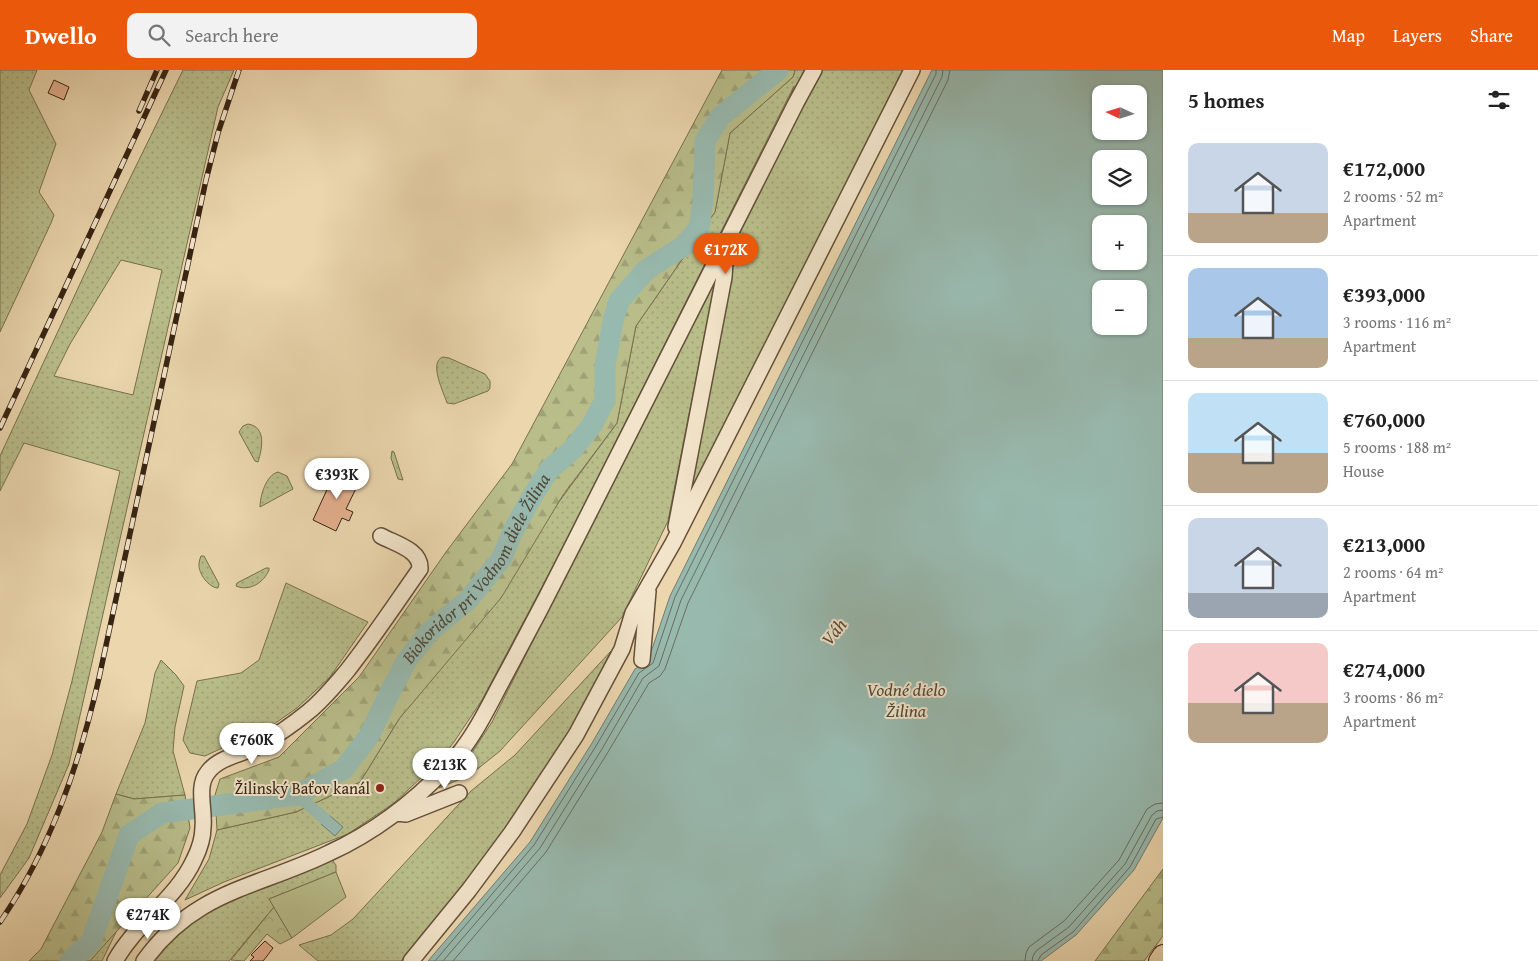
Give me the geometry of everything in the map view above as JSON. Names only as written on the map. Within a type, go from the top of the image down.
[{"type":"main road","points":[[1159,961],[1163,955]]},
{"type":"street","points":[[144,961],[155,945],[172,928],[195,910],[219,897],[328,854],[364,835],[396,813],[450,764],[467,743],[539,613],[726,240],[814,70]]},
{"type":"street","points":[[411,961],[470,890],[512,832],[576,735],[622,649],[633,613],[673,543],[912,70]]},
{"type":"street","points":[[673,543],[724,277],[726,240]]},
{"type":"street","points":[[115,961],[133,934],[184,877],[194,860],[201,844],[204,826],[202,788],[208,771],[216,764],[256,747],[286,730],[310,711],[330,691],[420,569],[420,561],[415,554],[381,536]]},
{"type":"street","points":[[642,660],[649,587]]},
{"type":"street","points":[[396,813],[406,814],[459,793]]},
{"type":"green space","points":[[0,70],[37,70],[29,90],[56,144],[39,192],[54,215],[0,332]]},
{"type":"green space","points":[[183,70],[234,70],[218,107],[69,764],[29,858],[0,898],[0,875],[27,824],[52,755],[72,681],[120,471],[24,443],[0,491],[0,456],[113,213]],"holes":[[[121,260],[162,270],[133,395],[54,376],[70,344]]]},
{"type":"green space","points":[[722,70],[795,70],[793,77],[730,133],[715,212],[636,326],[617,423],[563,495],[501,598],[399,719],[360,782],[296,812],[217,830],[215,795],[220,779],[279,757],[359,677],[446,552],[512,464]]},
{"type":"green space","points":[[795,70],[904,70],[686,502],[739,234],[794,86],[560,553],[482,700],[454,742],[439,761],[394,803],[348,834],[224,882],[185,900],[209,859],[217,830],[296,812],[360,782],[399,719],[617,423],[636,326],[715,212],[730,133],[793,77]]},
{"type":"green space","points":[[716,277],[668,521],[622,617],[500,751],[470,775],[439,788],[460,771],[492,722]]},
{"type":"green space","points":[[443,357],[485,374],[490,381],[488,391],[454,404],[447,403],[437,371],[439,360]]},
{"type":"green space","points":[[248,424],[258,429],[261,434],[262,445],[258,462],[255,461],[239,432],[243,426]]},
{"type":"green space","points":[[392,451],[394,452],[403,480],[398,479],[391,458]]},
{"type":"green space","points":[[278,472],[287,476],[293,489],[260,507],[261,497],[267,481]]},
{"type":"green space","points":[[201,556],[204,556],[219,584],[218,588],[211,586],[202,576],[199,568]]},
{"type":"green space","points":[[269,568],[267,574],[256,585],[246,588],[236,586],[237,583]]},
{"type":"green space","points":[[286,583],[368,622],[330,677],[297,708],[274,724],[205,756],[190,753],[183,740],[197,681],[241,673],[259,660]]},
{"type":"green space","points":[[611,651],[571,730],[496,844],[401,961],[318,961],[299,945],[331,935],[353,919],[471,791],[515,755]]},
{"type":"green space","points":[[161,660],[184,686],[175,727],[173,751],[185,795],[134,799],[116,794],[145,723],[155,673]]},
{"type":"green space","points":[[116,794],[134,799],[185,795],[190,828],[178,863],[90,961],[29,961],[41,949],[102,832]]},
{"type":"green space","points":[[332,860],[336,865],[336,872],[269,899],[274,907],[229,961],[153,961],[169,942],[200,916],[248,892]]},
{"type":"green space","points":[[1163,869],[1163,936],[1144,961],[1095,961]]},
{"type":"green space","points":[[336,872],[346,897],[292,938],[269,899]]},
{"type":"green space","points":[[274,907],[292,938],[280,944],[267,934],[244,961],[231,960]]},
{"type":"green space","points":[[117,930],[102,961],[90,961]]},
{"type":"water","name":"Vodné dielo Žilina","points":[[932,70],[1163,70],[1163,818],[1134,870],[1076,935],[1041,961],[428,961],[530,842],[592,743],[635,669],[648,661],[670,596]]},
{"type":"water","points":[[329,815],[343,827],[335,836],[321,824]]},
{"type":"building","points":[[54,80],[69,87],[64,100],[48,93]]},
{"type":"building","points":[[337,468],[361,478],[346,509],[353,512],[349,521],[342,518],[336,531],[313,520]]},
{"type":"building","points":[[265,941],[273,948],[263,961],[250,961],[254,957],[251,955]]},
{"type":"waterway","name":"Biokoridor pri Vodnom diele Žilina","points":[[70,961],[91,942],[129,835],[162,813],[297,795],[344,769],[369,736],[407,660],[429,632],[468,600],[502,558],[512,533],[549,470],[573,449],[592,425],[605,400],[605,366],[613,321],[619,301],[646,270],[685,245],[699,228],[703,200],[705,141],[720,117],[778,70]]},
{"type":"waterway","points":[[297,795],[325,819]]},
{"type":"railway","points":[[139,111],[157,70]]},
{"type":"railway","points":[[0,428],[166,70]]},
{"type":"railway","points":[[0,922],[34,865],[61,805],[91,710],[206,180],[218,133],[239,70]]},
{"type":"place","name":"Žilinský Baťov kanál","points":[[380,788]]},
{"type":"water label","name":"Váh","points":[[834,632]]}]
